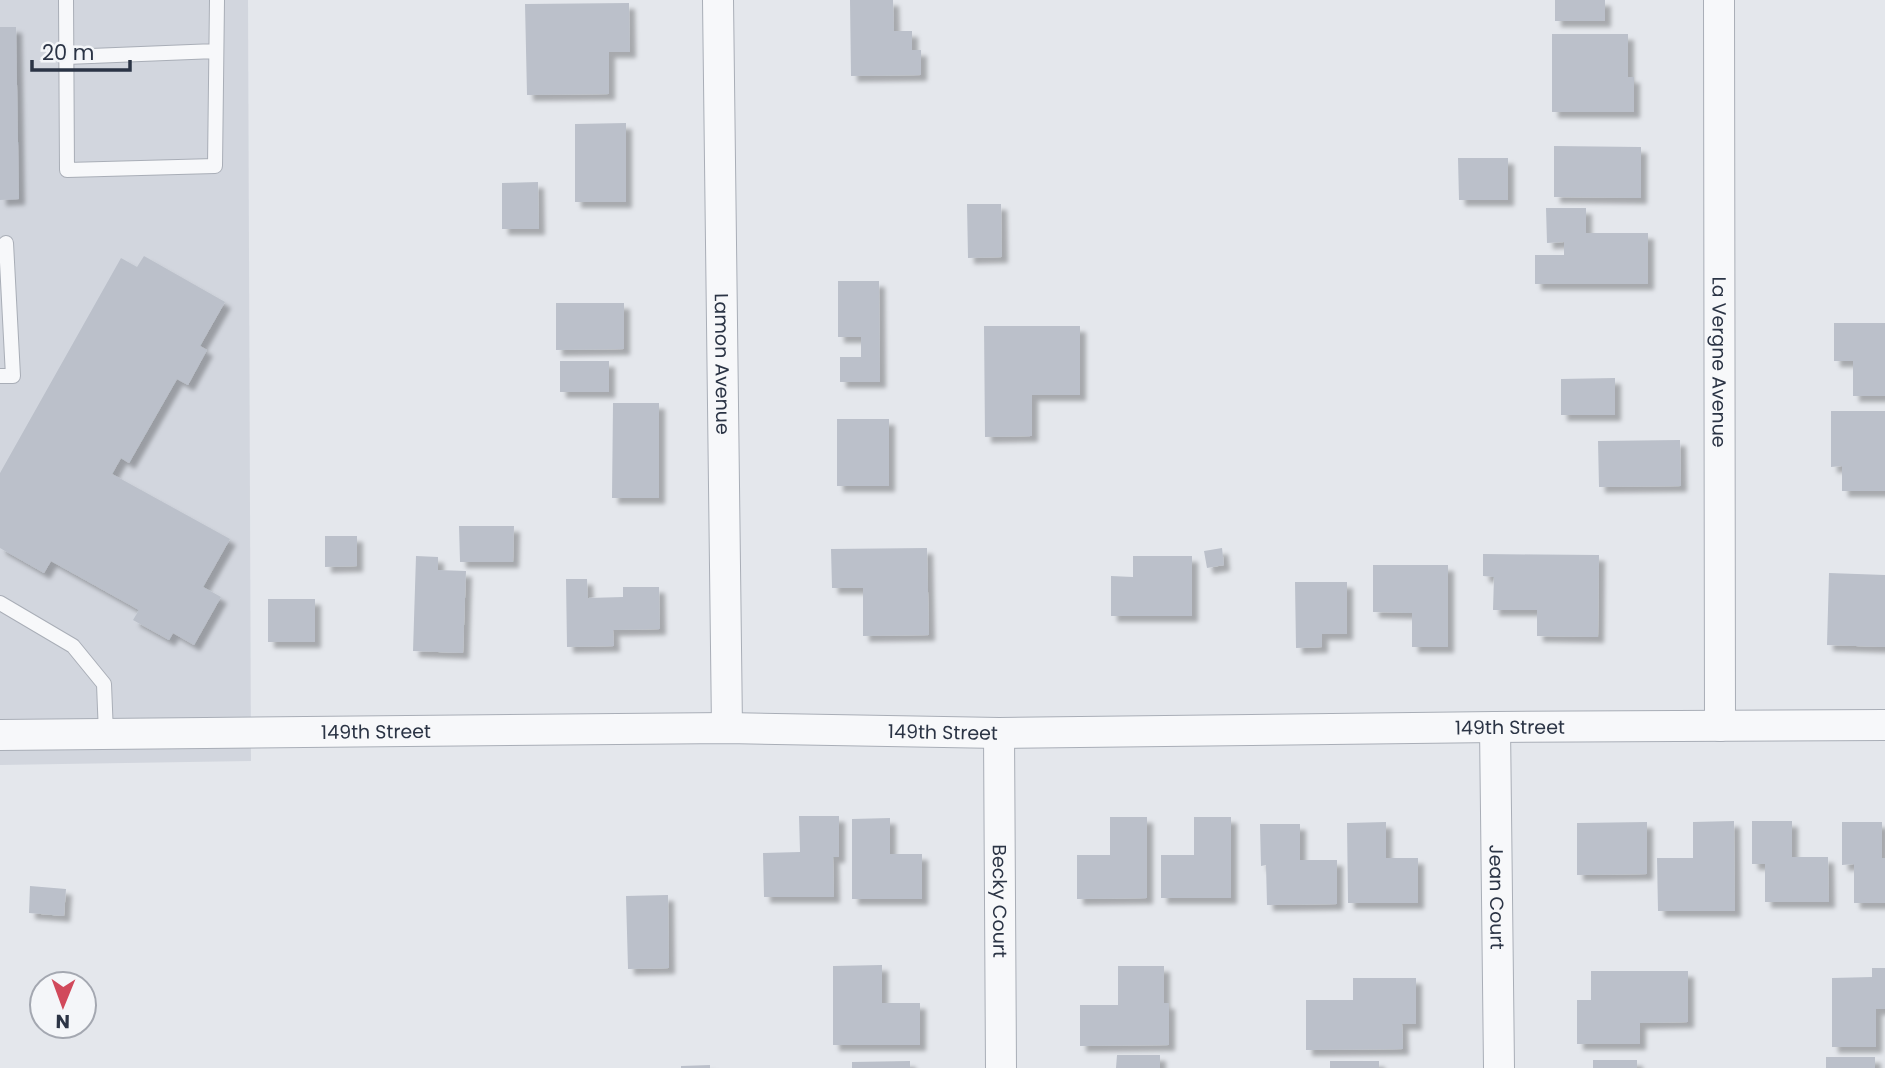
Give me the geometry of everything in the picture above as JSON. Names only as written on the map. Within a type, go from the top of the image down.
[{"type":"street","name":"Lamon Avenue","points":[[718,0],[727,728]]},
{"type":"street","name":"La Vergne Avenue","points":[[1719,0],[1720,726]]},
{"type":"street","name":"149th Street","points":[[0,735],[727,728],[999,733],[1885,725]]},
{"type":"street","name":"Jean Court","points":[[1495,727],[1499,1068]]},
{"type":"street","name":"Becky Court","points":[[999,733],[1001,1068]]},
{"type":"lane","points":[[66,0],[67,170],[215,166],[217,0]]},
{"type":"lane","points":[[66,57],[216,51]]},
{"type":"lane","points":[[0,376],[13,376],[6,243]]},
{"type":"lane","points":[[0,603],[73,646],[104,684],[106,734]]},
{"type":"shaded area","points":[[0,0],[248,0],[251,761],[0,765]]},
{"type":"building","points":[[850,0],[893,0],[894,31],[912,31],[912,50],[921,50],[921,75],[851,76]]},
{"type":"building","points":[[1555,0],[1605,0],[1605,21],[1555,21]]},
{"type":"building","points":[[629,3],[630,52],[609,52],[609,94],[527,95],[525,4]]},
{"type":"building","points":[[0,27],[16,27],[19,199],[0,200]]},
{"type":"building","points":[[1552,34],[1628,34],[1628,77],[1634,77],[1634,112],[1552,112]]},
{"type":"building","points":[[626,123],[626,202],[575,202],[575,124]]},
{"type":"building","points":[[1554,146],[1641,147],[1641,198],[1554,197]]},
{"type":"building","points":[[1458,158],[1508,158],[1508,200],[1459,200]]},
{"type":"building","points":[[538,182],[539,229],[502,229],[502,183]]},
{"type":"building","points":[[967,204],[1001,204],[1002,257],[968,258]]},
{"type":"building","points":[[1546,208],[1586,208],[1586,233],[1648,233],[1648,284],[1535,284],[1535,255],[1564,255],[1564,242],[1547,243]]},
{"type":"building","points":[[144,256],[225,302],[200,346],[207,350],[188,385],[177,379],[129,463],[121,458],[112,474],[230,539],[203,587],[221,597],[194,645],[173,633],[169,640],[133,620],[139,610],[51,561],[44,573],[0,548],[0,473],[121,258],[137,267]]},
{"type":"building","points":[[838,281],[879,281],[880,382],[840,382],[840,357],[861,357],[861,337],[838,337]]},
{"type":"building","points":[[556,303],[624,303],[624,349],[556,350]]},
{"type":"building","points":[[1834,323],[1885,323],[1885,396],[1853,396],[1853,361],[1834,361]]},
{"type":"building","points":[[984,326],[1080,326],[1080,395],[1032,395],[1032,436],[985,437]]},
{"type":"building","points":[[560,361],[609,361],[609,392],[560,392]]},
{"type":"building","points":[[1615,378],[1615,415],[1561,415],[1561,379]]},
{"type":"building","points":[[613,403],[659,403],[659,498],[612,498]]},
{"type":"building","points":[[1831,411],[1885,411],[1885,491],[1842,491],[1842,466],[1831,467]]},
{"type":"building","points":[[837,419],[889,419],[889,486],[837,486]]},
{"type":"building","points":[[1680,440],[1681,486],[1599,487],[1598,441]]},
{"type":"building","points":[[459,526],[514,526],[513,562],[460,562]]},
{"type":"building","points":[[325,536],[357,536],[357,566],[325,567]]},
{"type":"building","points":[[927,548],[929,635],[863,636],[863,588],[832,588],[831,549]]},
{"type":"building","points":[[1222,548],[1224,565],[1207,568],[1204,551]]},
{"type":"building","points":[[1483,554],[1599,555],[1598,637],[1537,636],[1537,610],[1493,610],[1494,577],[1483,576]]},
{"type":"building","points":[[416,556],[438,557],[438,570],[466,571],[463,653],[413,651]]},
{"type":"building","points":[[1133,556],[1192,556],[1192,616],[1111,616],[1111,576],[1133,577]]},
{"type":"building","points":[[1373,565],[1448,565],[1448,647],[1412,647],[1412,613],[1373,612]]},
{"type":"building","points":[[1829,573],[1885,575],[1885,647],[1827,645]]},
{"type":"building","points":[[566,579],[587,579],[588,598],[623,597],[623,587],[659,587],[660,629],[613,630],[614,646],[567,647]]},
{"type":"building","points":[[1295,582],[1347,582],[1347,634],[1322,634],[1322,647],[1296,648]]},
{"type":"building","points":[[268,599],[315,599],[315,642],[268,642]]},
{"type":"building","points":[[799,816],[839,816],[839,857],[833,857],[834,897],[764,897],[763,853],[800,852]]},
{"type":"building","points":[[1110,817],[1147,817],[1147,898],[1077,899],[1077,855],[1110,855]]},
{"type":"building","points":[[1194,817],[1231,817],[1231,898],[1161,898],[1161,855],[1194,855]]},
{"type":"building","points":[[890,818],[890,854],[922,854],[922,899],[852,899],[852,819]]},
{"type":"building","points":[[1734,821],[1735,911],[1658,911],[1657,858],[1693,858],[1693,822]]},
{"type":"building","points":[[1752,821],[1792,821],[1792,857],[1828,857],[1829,902],[1765,902],[1765,864],[1752,864]]},
{"type":"building","points":[[1386,822],[1386,858],[1418,858],[1418,903],[1348,903],[1347,823]]},
{"type":"building","points":[[1647,822],[1647,874],[1577,875],[1577,823]]},
{"type":"building","points":[[1842,822],[1882,822],[1885,903],[1854,903],[1854,864],[1842,865]]},
{"type":"building","points":[[1260,824],[1300,824],[1300,860],[1337,860],[1337,904],[1267,905],[1266,865],[1261,866]]},
{"type":"building","points":[[30,886],[66,889],[64,916],[29,913]]},
{"type":"building","points":[[668,895],[669,968],[628,969],[626,896]]},
{"type":"building","points":[[882,965],[882,1003],[920,1003],[920,1045],[833,1045],[833,966]]},
{"type":"building","points":[[1118,966],[1164,966],[1164,1003],[1169,1003],[1169,1045],[1080,1046],[1080,1005],[1118,1005]]},
{"type":"building","points":[[1872,968],[1885,968],[1885,1009],[1876,1009],[1876,1047],[1832,1047],[1832,978],[1872,977]]},
{"type":"building","points":[[1591,971],[1688,971],[1688,1022],[1640,1023],[1640,1044],[1577,1044],[1577,1000],[1591,1000]]},
{"type":"building","points":[[1353,978],[1416,978],[1416,1024],[1402,1024],[1403,1049],[1306,1050],[1306,1000],[1353,1000]]},
{"type":"building","points":[[1117,1055],[1160,1055],[1160,1068],[1116,1068]]},
{"type":"building","points":[[1826,1057],[1875,1057],[1875,1068],[1826,1068]]},
{"type":"building","points":[[1593,1060],[1637,1060],[1637,1068],[1593,1068]]},
{"type":"building","points":[[910,1061],[910,1068],[852,1068],[852,1062]]},
{"type":"building","points":[[1330,1061],[1379,1061],[1379,1068],[1330,1068]]},
{"type":"building","points":[[710,1065],[710,1068],[681,1068],[681,1066]]}]
